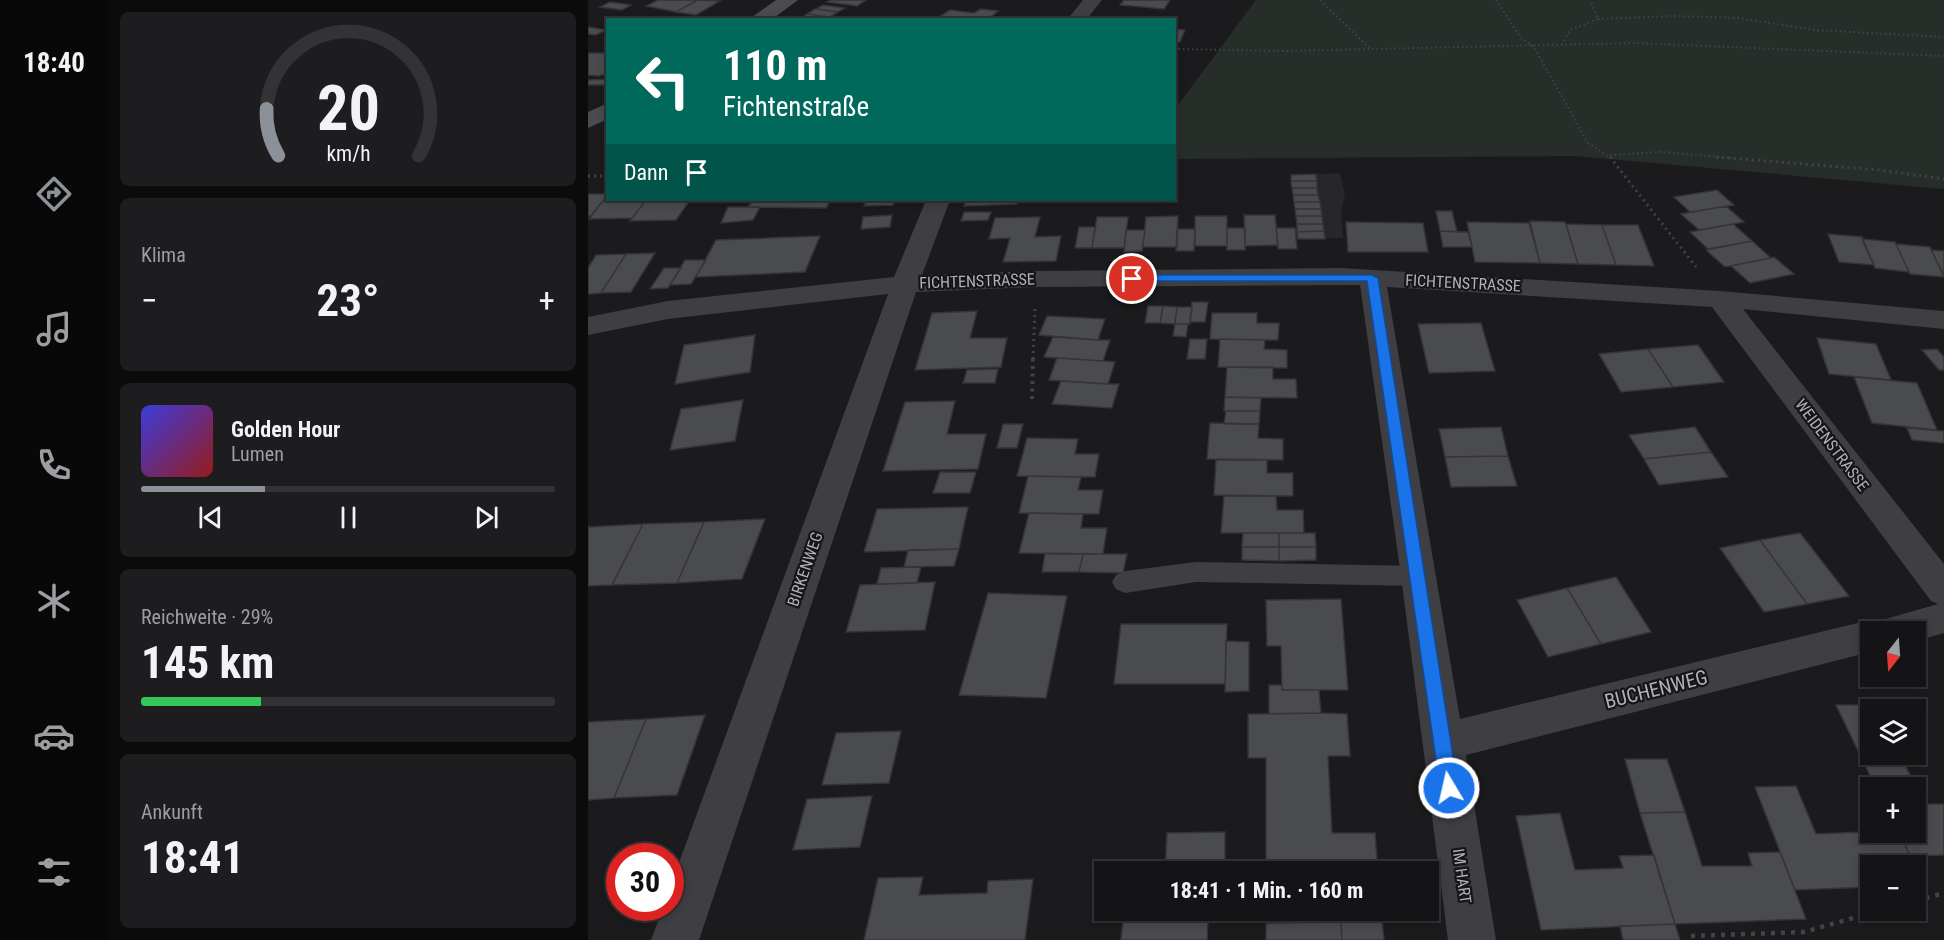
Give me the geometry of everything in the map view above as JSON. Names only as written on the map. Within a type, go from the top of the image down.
[{"type":"street","points":[[760,18],[789,0]]},
{"type":"street","points":[[1078,18],[1093,0]]},
{"type":"street","points":[[588,121],[606,111]]},
{"type":"street","name":"BIRKENWEG","points":[[675,940],[905,284],[938,201]]},
{"type":"street","name":"FICHTENSTRASSE","points":[[588,326],[668,310],[905,284],[1036,279],[1372,278],[1720,299],[1944,320]]},
{"type":"street","name":"IM HART","points":[[1372,278],[1419,576],[1472,940]]},
{"type":"street","name":"WEIDENSTRASSE","points":[[1720,299],[1944,591]]},
{"type":"street","points":[[1926,623],[1944,618]]},
{"type":"street","name":"BUCHENWEG","points":[[1442,742],[1860,638]]},
{"type":"lane","points":[[1125,582],[1196,572],[1419,576]]},
{"type":"path","points":[[1320,0],[1370,49]]},
{"type":"path","points":[[1496,0],[1521,38],[1534,47],[1588,143],[1609,155],[1720,299]]},
{"type":"path","points":[[1590,0],[1598,19]]},
{"type":"path","points":[[1562,45],[1570,30],[1598,19],[1676,16],[1738,18],[1815,30],[1944,37]]},
{"type":"path","points":[[1176,49],[1284,51],[1635,43],[1944,56]]},
{"type":"path","points":[[1609,155],[1661,152],[1944,178]]},
{"type":"path","points":[[588,176],[606,176]]},
{"type":"path","points":[[1032,399],[1036,279]]},
{"type":"path","points":[[1926,898],[1944,893]]},
{"type":"path","points":[[1691,936],[1803,932],[1860,916]]},
{"type":"shaded area","points":[[1256,0],[1944,0],[1944,189],[1575,156],[1176,159],[1176,108]]},
{"type":"shaded area","points":[[1340,173],[1345,195],[1341,211],[1343,238],[1298,239],[1291,175]]},
{"type":"building","points":[[658,0],[698,0],[676,12],[646,6]]},
{"type":"building","points":[[698,0],[720,1],[696,15],[676,12]]},
{"type":"building","points":[[866,0],[857,6],[827,2]]},
{"type":"building","points":[[1124,0],[1170,0],[1164,9],[1120,5]]},
{"type":"building","points":[[610,2],[631,5],[622,10],[600,7]]},
{"type":"building","points":[[823,5],[845,8],[838,12],[816,9]]},
{"type":"building","points":[[815,9],[838,12],[830,17],[807,14]]},
{"type":"building","points":[[981,9],[998,11],[989,18],[938,18],[950,10],[974,13]]},
{"type":"building","points":[[807,14],[836,18],[802,18]]},
{"type":"building","points":[[588,28],[606,30],[596,35],[588,34]]},
{"type":"building","points":[[1176,29],[1185,30],[1180,42],[1176,42]]},
{"type":"building","points":[[588,53],[606,53],[606,74],[599,76],[588,75]]},
{"type":"building","points":[[606,79],[606,85],[588,85],[588,80]]},
{"type":"building","points":[[1316,174],[1317,181],[1291,181],[1291,175]]},
{"type":"building","points":[[1291,181],[1317,181],[1317,188],[1292,188]]},
{"type":"building","points":[[1292,188],[1317,188],[1318,195],[1293,195]]},
{"type":"building","points":[[1717,190],[1734,205],[1690,212],[1674,197]]},
{"type":"building","points":[[588,194],[606,194],[591,216],[588,216]]},
{"type":"building","points":[[1293,195],[1318,195],[1320,202],[1294,202]]},
{"type":"building","points":[[606,197],[606,201],[645,201],[632,218],[589,219]]},
{"type":"building","points":[[645,201],[689,201],[676,220],[630,221]]},
{"type":"building","points":[[752,201],[830,201],[826,208],[748,207]]},
{"type":"building","points":[[866,201],[895,201],[893,205],[864,206]]},
{"type":"building","points":[[966,201],[1018,201],[1017,204],[964,206]]},
{"type":"building","points":[[1294,202],[1320,202],[1321,209],[1295,209]]},
{"type":"building","points":[[1726,206],[1744,222],[1699,230],[1681,214]]},
{"type":"building","points":[[728,207],[760,207],[753,220],[721,223]]},
{"type":"building","points":[[1295,209],[1321,209],[1322,216],[1296,216]]},
{"type":"building","points":[[1436,211],[1452,211],[1457,232],[1440,231]]},
{"type":"building","points":[[964,212],[991,212],[988,220],[961,221]]},
{"type":"building","points":[[892,215],[890,227],[861,229],[863,217]]},
{"type":"building","points":[[1244,215],[1275,215],[1278,245],[1245,246]]},
{"type":"building","points":[[1178,216],[1177,247],[1143,247],[1146,217]]},
{"type":"building","points":[[1195,216],[1227,216],[1227,246],[1195,246]]},
{"type":"building","points":[[1296,216],[1322,216],[1323,224],[1297,224]]},
{"type":"building","points":[[1040,217],[1035,237],[1061,236],[1056,261],[1003,262],[1010,238],[989,239],[995,218]]},
{"type":"building","points":[[1097,217],[1128,217],[1124,248],[1092,248]]},
{"type":"building","points":[[1530,221],[1565,222],[1578,264],[1540,263]]},
{"type":"building","points":[[1346,222],[1423,223],[1428,252],[1348,252]]},
{"type":"building","points":[[1467,222],[1529,223],[1540,263],[1475,262]]},
{"type":"building","points":[[1297,224],[1323,224],[1324,231],[1297,232]]},
{"type":"building","points":[[1566,224],[1602,225],[1616,265],[1578,264]]},
{"type":"building","points":[[1733,224],[1752,241],[1708,249],[1690,232]]},
{"type":"building","points":[[1602,225],[1638,225],[1654,266],[1616,265]]},
{"type":"building","points":[[1079,227],[1095,227],[1092,248],[1075,248]]},
{"type":"building","points":[[1227,228],[1245,228],[1245,250],[1227,250]]},
{"type":"building","points":[[1276,228],[1295,228],[1297,249],[1278,249]]},
{"type":"building","points":[[1177,229],[1195,229],[1194,251],[1176,251]]},
{"type":"building","points":[[1126,230],[1145,230],[1142,251],[1124,252]]},
{"type":"building","points":[[1324,231],[1325,239],[1298,239],[1297,232]]},
{"type":"building","points":[[1440,231],[1468,232],[1472,247],[1443,247]]},
{"type":"building","points":[[1828,234],[1862,237],[1874,265],[1839,262]]},
{"type":"building","points":[[820,236],[805,272],[696,277],[716,240]]},
{"type":"building","points":[[1862,239],[1895,242],[1909,272],[1875,268]]},
{"type":"building","points":[[1752,241],[1771,258],[1725,267],[1706,250]]},
{"type":"building","points":[[1896,244],[1930,247],[1944,277],[1910,274]]},
{"type":"building","points":[[1931,250],[1944,251],[1944,275]]},
{"type":"building","points":[[655,253],[631,292],[601,293],[626,254]]},
{"type":"building","points":[[626,254],[601,293],[588,294],[588,268],[596,255]]},
{"type":"building","points":[[1774,257],[1794,274],[1750,283],[1731,266]]},
{"type":"building","points":[[685,260],[706,260],[691,284],[670,285]]},
{"type":"building","points":[[664,268],[681,268],[668,288],[650,289]]},
{"type":"building","points":[[1192,302],[1208,302],[1205,322],[1190,322]]},
{"type":"building","points":[[1148,306],[1163,306],[1160,323],[1145,323]]},
{"type":"building","points":[[1163,306],[1177,307],[1175,324],[1160,323]]},
{"type":"building","points":[[1177,307],[1192,307],[1190,324],[1175,324]]},
{"type":"building","points":[[977,311],[970,338],[1007,338],[1001,367],[915,370],[932,313]]},
{"type":"building","points":[[1212,313],[1257,313],[1257,323],[1279,323],[1278,340],[1210,339]]},
{"type":"building","points":[[1047,316],[1105,319],[1098,340],[1039,335]]},
{"type":"building","points":[[1481,323],[1495,371],[1429,373],[1418,324]]},
{"type":"building","points":[[1175,324],[1188,324],[1186,337],[1173,336]]},
{"type":"building","points":[[755,335],[750,372],[675,384],[684,345]]},
{"type":"building","points":[[1053,337],[1110,340],[1103,361],[1044,357]]},
{"type":"building","points":[[1817,338],[1876,344],[1891,380],[1829,374]]},
{"type":"building","points":[[1190,339],[1207,339],[1205,359],[1187,359]]},
{"type":"building","points":[[1220,339],[1265,340],[1264,349],[1287,350],[1287,368],[1218,367]]},
{"type":"building","points":[[1698,345],[1724,382],[1673,387],[1648,349]]},
{"type":"building","points":[[1648,349],[1673,387],[1621,392],[1599,354]]},
{"type":"building","points":[[1937,349],[1944,357],[1944,370],[1939,370],[1922,350]]},
{"type":"building","points":[[1057,358],[1115,362],[1108,384],[1049,380]]},
{"type":"building","points":[[1227,367],[1273,367],[1273,379],[1296,379],[1297,398],[1225,397]]},
{"type":"building","points":[[998,369],[995,383],[963,383],[967,370]]},
{"type":"building","points":[[1854,377],[1917,383],[1937,430],[1872,423]]},
{"type":"building","points":[[1061,381],[1119,384],[1112,408],[1052,404]]},
{"type":"building","points":[[1225,397],[1261,398],[1260,411],[1224,411]]},
{"type":"building","points":[[743,400],[735,441],[670,450],[681,409]]},
{"type":"building","points":[[955,401],[947,434],[986,434],[978,469],[883,471],[905,402]]},
{"type":"building","points":[[1226,411],[1260,411],[1259,424],[1224,424]]},
{"type":"building","points":[[1210,423],[1259,424],[1258,438],[1283,439],[1283,460],[1207,459]]},
{"type":"building","points":[[1003,424],[1023,424],[1017,448],[997,448]]},
{"type":"building","points":[[1501,427],[1508,456],[1445,457],[1439,429]]},
{"type":"building","points":[[1695,427],[1711,452],[1644,459],[1629,435]]},
{"type":"building","points":[[1907,428],[1944,431],[1944,443],[1912,440]]},
{"type":"building","points":[[1027,438],[1078,439],[1075,454],[1099,454],[1095,477],[1017,476]]},
{"type":"building","points":[[1711,452],[1728,477],[1659,485],[1644,459]]},
{"type":"building","points":[[1508,456],[1517,486],[1451,487],[1445,457]]},
{"type":"building","points":[[1216,460],[1267,460],[1267,473],[1293,473],[1293,496],[1214,495]]},
{"type":"building","points":[[940,472],[976,472],[970,493],[933,493]]},
{"type":"building","points":[[1028,476],[1081,477],[1078,490],[1103,490],[1099,514],[1019,513]]},
{"type":"building","points":[[1224,496],[1276,496],[1277,510],[1303,510],[1304,533],[1221,533]]},
{"type":"building","points":[[968,507],[959,549],[864,552],[877,509]]},
{"type":"building","points":[[1029,513],[1083,514],[1081,528],[1107,528],[1103,554],[1019,553]]},
{"type":"building","points":[[765,519],[742,579],[677,583],[704,522]]},
{"type":"building","points":[[704,522],[677,583],[612,585],[643,524]]},
{"type":"building","points":[[643,524],[612,585],[588,586],[588,527]]},
{"type":"building","points":[[1243,533],[1279,533],[1279,547],[1242,547]]},
{"type":"building","points":[[1279,533],[1315,533],[1316,547],[1279,547]]},
{"type":"building","points":[[1800,533],[1849,596],[1807,604],[1760,540]]},
{"type":"building","points":[[1760,540],[1807,604],[1764,612],[1720,548]]},
{"type":"building","points":[[1242,547],[1279,547],[1279,561],[1242,560]]},
{"type":"building","points":[[1279,547],[1316,547],[1316,560],[1279,561]]},
{"type":"building","points":[[959,549],[954,566],[904,567],[908,550]]},
{"type":"building","points":[[1045,554],[1083,554],[1079,572],[1042,572]]},
{"type":"building","points":[[1083,554],[1127,554],[1123,573],[1079,572]]},
{"type":"building","points":[[921,567],[917,583],[877,584],[881,568]]},
{"type":"building","points":[[1616,577],[1651,632],[1601,644],[1567,588]]},
{"type":"building","points":[[935,582],[925,630],[846,632],[860,585]]},
{"type":"building","points":[[1567,588],[1601,644],[1548,657],[1517,600]]},
{"type":"building","points":[[988,593],[1067,596],[1046,698],[959,695]]},
{"type":"building","points":[[1341,599],[1348,690],[1282,690],[1281,646],[1267,646],[1266,600]]},
{"type":"building","points":[[1121,624],[1227,624],[1225,684],[1114,684]]},
{"type":"building","points":[[1226,641],[1249,642],[1249,691],[1225,692]]},
{"type":"building","points":[[1269,685],[1282,685],[1282,690],[1319,690],[1321,713],[1269,714]]},
{"type":"building","points":[[1836,705],[1860,705],[1860,755]]},
{"type":"building","points":[[1248,714],[1347,714],[1350,756],[1328,756],[1332,833],[1375,833],[1377,861],[1266,861],[1266,758],[1248,758]]},
{"type":"building","points":[[705,715],[677,795],[614,798],[646,719]]},
{"type":"building","points":[[646,719],[614,798],[588,800],[588,722]]},
{"type":"building","points":[[901,731],[889,783],[822,785],[836,733]]},
{"type":"building","points":[[1625,759],[1667,759],[1685,812],[1640,813]]},
{"type":"building","points":[[1865,765],[1905,765],[1911,777],[1871,777]]},
{"type":"building","points":[[1796,786],[1816,834],[1860,832],[1860,843],[1904,843],[1910,855],[1860,855],[1860,887],[1795,890],[1755,787]]},
{"type":"building","points":[[872,796],[860,847],[793,850],[807,799]]},
{"type":"building","points":[[1926,804],[1944,804],[1944,855],[1910,855],[1904,843],[1926,843]]},
{"type":"building","points":[[1685,812],[1702,866],[1752,866],[1748,853],[1780,852],[1806,919],[1675,924],[1640,813]]},
{"type":"building","points":[[1560,813],[1575,870],[1623,868],[1619,856],[1654,855],[1675,924],[1541,930],[1516,816]]},
{"type":"building","points":[[1225,832],[1225,861],[1166,861],[1167,833]]},
{"type":"building","points":[[923,877],[919,895],[987,893],[988,881],[1033,879],[1025,940],[864,940],[878,878]]},
{"type":"building","points":[[1123,921],[1208,921],[1207,940],[1121,940]]},
{"type":"building","points":[[1266,921],[1341,922],[1266,923]]},
{"type":"building","points":[[1341,921],[1382,921],[1384,940],[1342,940]]},
{"type":"building","points":[[1341,922],[1342,940],[1266,940],[1266,923]]},
{"type":"building","points":[[1675,924],[1680,940],[1623,940],[1620,926]]},
{"type":"route","points":[[1132,279],[1341,276],[1372,278],[1419,576],[1449,788]]}]
